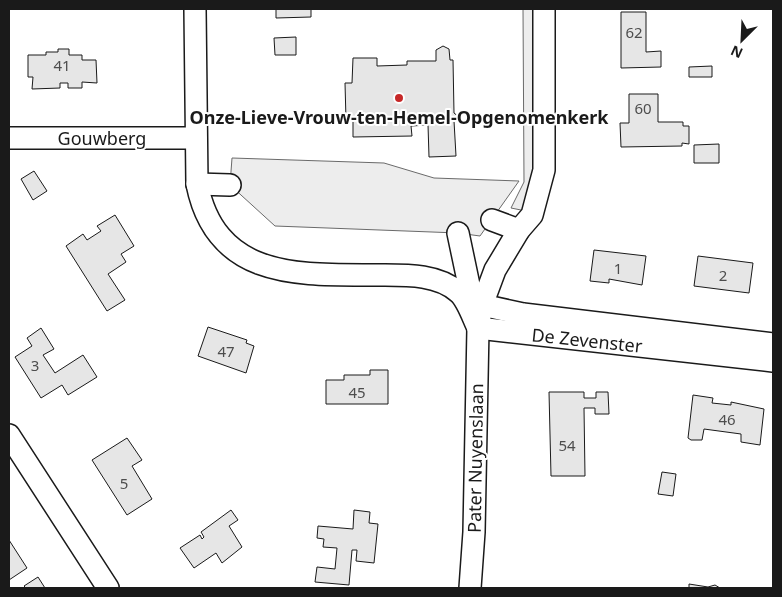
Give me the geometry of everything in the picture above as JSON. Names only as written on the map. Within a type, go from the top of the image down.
[{"type":"street","name":"Pater Nuyenslaan","points":[[195,9],[197,184],[201,202],[212,225],[229,244],[257,264],[278,271],[310,274],[412,275],[445,283],[460,293],[478,328]]},
{"type":"street","name":"Pater Nuyenslaan","points":[[470,588],[474,532],[478,328],[482,305],[495,270],[519,230],[532,215],[544,170],[544,9]]},
{"type":"street","name":"Gouwberg","points":[[9,138],[196,138]]},
{"type":"street","points":[[197,184],[230,185]]},
{"type":"street","points":[[492,220],[519,230]]},
{"type":"street","points":[[458,233],[478,328]]},
{"type":"street","name":"De Zevenster","points":[[482,305],[523,314],[698,342],[773,361]]},
{"type":"street","name":"De Zevenster","points":[[478,328],[698,342],[773,344]]},
{"type":"street","points":[[9,435],[108,588]]},
{"type":"shaded area","points":[[523,9],[535,9],[537,176],[526,211],[511,208],[524,182]]},
{"type":"shaded area","points":[[232,158],[384,163],[434,178],[519,181],[480,236],[458,233],[275,226],[230,185]]},
{"type":"building","points":[[276,9],[311,9],[311,17],[276,18]]},
{"type":"building","points":[[621,12],[646,12],[646,52],[661,51],[661,67],[621,68]]},
{"type":"building","points":[[296,37],[296,55],[275,55],[274,38]]},
{"type":"building","name":"Onze-Lieve-Vrouw-ten-Hemel-Opgenomenkerk","points":[[443,46],[449,49],[450,60],[453,60],[454,113],[459,117],[458,120],[454,121],[456,156],[429,157],[428,125],[411,126],[412,136],[353,137],[353,120],[346,120],[345,83],[352,83],[353,58],[377,58],[377,66],[407,65],[407,61],[436,61],[436,50]]},
{"type":"building","points":[[58,49],[69,49],[69,55],[82,55],[82,60],[96,60],[97,83],[82,82],[82,88],[68,88],[68,83],[60,83],[60,88],[32,89],[33,77],[28,77],[28,55],[46,55],[46,52],[58,52]]},
{"type":"building","points":[[712,66],[712,77],[689,77],[689,67]]},
{"type":"building","points":[[629,94],[658,94],[658,122],[683,122],[683,126],[689,126],[689,144],[682,143],[682,146],[621,147],[620,123],[629,123]]},
{"type":"building","points":[[719,144],[719,163],[694,163],[694,145]]},
{"type":"building","points":[[34,171],[47,191],[33,200],[21,179]]},
{"type":"building","points":[[115,215],[134,246],[121,254],[126,262],[108,274],[125,300],[107,311],[66,246],[83,234],[87,240],[101,231],[97,226]]},
{"type":"building","points":[[594,250],[646,256],[642,285],[609,279],[609,283],[590,281]]},
{"type":"building","points":[[698,256],[753,263],[749,293],[694,286]]},
{"type":"building","points":[[208,327],[247,340],[246,343],[254,346],[246,373],[198,356]]},
{"type":"building","points":[[41,328],[54,349],[43,355],[55,373],[83,355],[97,377],[68,395],[62,385],[41,398],[15,357],[32,346],[27,338]]},
{"type":"building","points":[[370,370],[388,370],[388,404],[326,404],[326,380],[344,380],[344,375],[370,375]]},
{"type":"building","points":[[549,392],[584,392],[584,398],[596,398],[596,392],[608,392],[609,414],[595,414],[595,408],[584,408],[585,476],[551,476]]},
{"type":"building","points":[[693,395],[713,398],[712,403],[731,405],[731,402],[764,409],[760,445],[741,442],[741,434],[704,429],[702,440],[691,440],[688,438]]},
{"type":"building","points":[[127,438],[142,460],[132,466],[152,499],[127,515],[92,460]]},
{"type":"building","points":[[662,472],[676,474],[673,496],[658,494]]},
{"type":"building","points":[[231,510],[238,520],[229,526],[242,547],[222,563],[216,553],[194,568],[180,548],[200,535],[202,539],[204,537],[201,532]]},
{"type":"building","points":[[354,510],[370,512],[369,523],[378,524],[374,563],[356,561],[357,550],[352,550],[349,585],[315,582],[317,567],[335,569],[337,548],[323,547],[324,539],[317,538],[318,526],[353,529]]},
{"type":"building","points":[[9,540],[27,568],[9,580]]},
{"type":"building","points":[[38,577],[45,588],[26,588],[24,586]]},
{"type":"building","points":[[689,584],[708,587],[715,585],[720,588],[689,588]]},
{"type":"place","name":"Onze-Lieve-Vrouw-ten-Hemel-Opgenomenkerk","points":[[399,98]]}]
